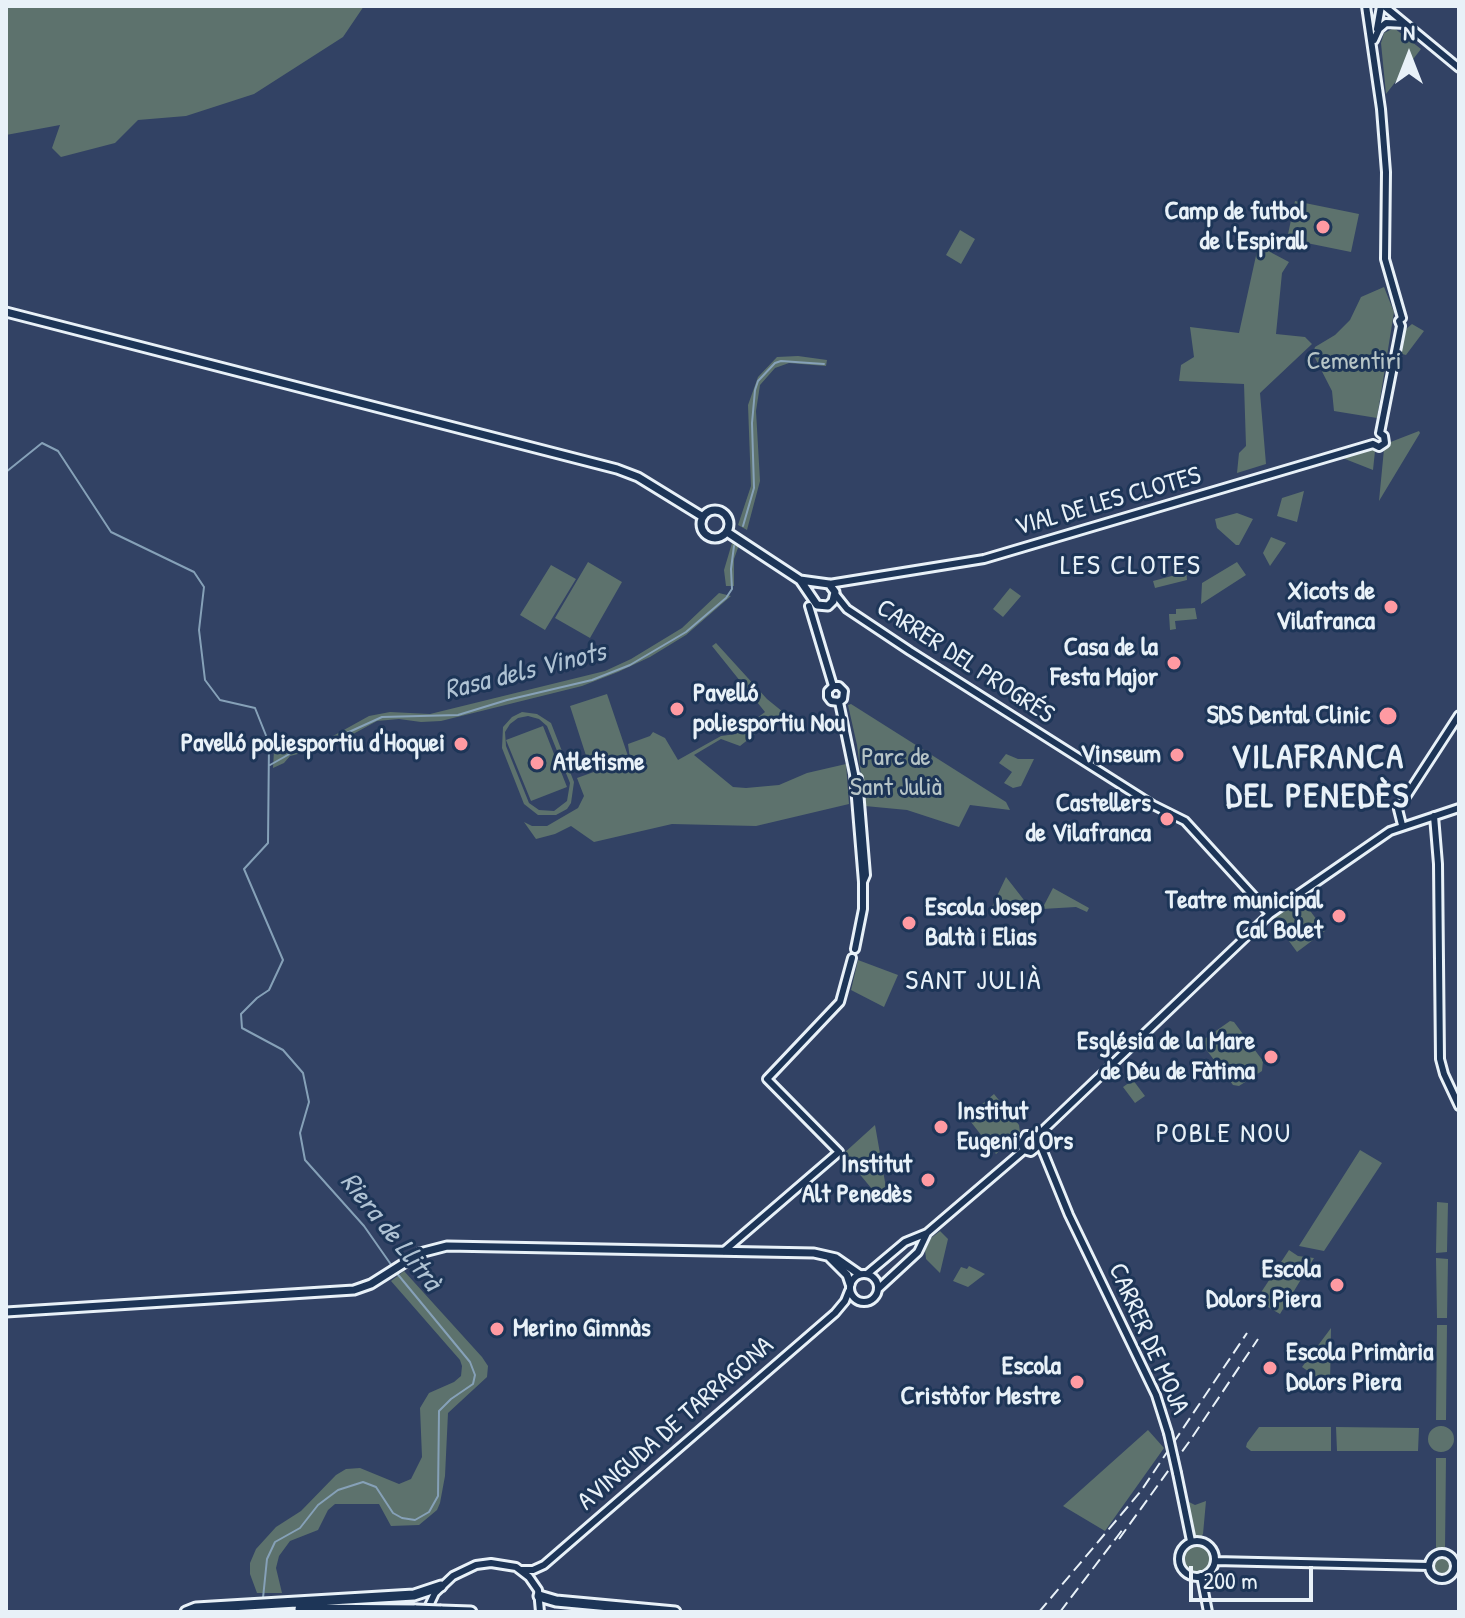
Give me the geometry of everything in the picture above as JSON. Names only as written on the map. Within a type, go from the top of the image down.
[{"type":"highway","points":[[187,1612],[196,1608],[414,1595],[441,1586]]},
{"type":"highway","points":[[539,1596],[556,1601],[675,1612]]},
{"type":"highway","points":[[187,1612],[347,1607],[471,1612]]},
{"type":"main road","points":[[6,312],[617,469],[638,477],[703,517]]},
{"type":"main road","points":[[712,511],[723,512],[729,521],[727,532],[718,538],[708,536],[702,529],[703,517],[712,511]]},
{"type":"main road","points":[[727,532],[800,580],[829,584],[835,593],[833,601],[826,606],[817,605],[810,600],[800,580]]},
{"type":"main road","points":[[810,600],[813,588],[819,583]]},
{"type":"main road","points":[[6,1312],[342,1292],[371,1284],[420,1253],[447,1246],[825,1255],[841,1260],[863,1274]]},
{"type":"main road","points":[[825,1255],[845,1272],[849,1288]]},
{"type":"street","points":[[1366,6],[1374,32]]},
{"type":"street","points":[[1374,6],[1371,12],[1374,32]]},
{"type":"street","points":[[1374,32],[1382,6],[1459,68]]},
{"type":"street","points":[[1374,32],[1386,23],[1407,24]]},
{"type":"street","name":"VIAL DE LES CLOTES","points":[[829,584],[984,559],[1385,443],[1380,433],[1401,322],[1385,259],[1386,172],[1374,32]]},
{"type":"street","points":[[835,593],[851,579]]},
{"type":"street","name":"CARRER DEL PROGRÉS","points":[[835,593],[847,609],[1191,827],[1270,914]]},
{"type":"street","points":[[810,600],[833,686]]},
{"type":"street","points":[[814,619],[816,612],[826,606]]},
{"type":"street","name":"CARRER DEL PROGRÉS","points":[[826,606],[847,609]]},
{"type":"street","points":[[724,1251],[839,1152],[767,1079],[840,1002],[852,958],[848,952],[855,949],[863,909],[865,861],[858,772],[841,701],[843,689],[833,686]]},
{"type":"street","points":[[833,686],[828,691],[828,697],[834,702],[841,701]]},
{"type":"street","points":[[1402,825],[1398,809],[1459,715]]},
{"type":"street","points":[[1033,1151],[1037,1140],[1270,914],[1382,836],[1402,825],[1459,808]]},
{"type":"street","points":[[1434,816],[1438,864],[1440,1007],[1436,1020],[1441,1064],[1459,1106]]},
{"type":"street","points":[[1024,1150],[1021,1141],[1024,1136],[1031,1134],[1037,1140]]},
{"type":"street","name":"CARRER DE MOJA","points":[[1037,1140],[1069,1215],[1156,1395],[1168,1433],[1191,1541]]},
{"type":"street","points":[[927,1233],[918,1252],[878,1289],[873,1300],[859,1302],[852,1298],[849,1288],[863,1274],[902,1243],[927,1233],[1024,1150],[1033,1151],[1046,1160]]},
{"type":"street","points":[[912,1240],[919,1247]]},
{"type":"street","points":[[863,1274],[875,1279],[878,1289]]},
{"type":"street","name":"AVINGUDA DE TARRAGONA","points":[[520,1570],[533,1570],[544,1565],[835,1313],[845,1301],[849,1288]]},
{"type":"street","name":"AVINGUDA DE TARRAGONA","points":[[835,1313],[859,1302]]},
{"type":"street","points":[[1191,1541],[1200,1541],[1209,1545],[1215,1561],[1211,1571],[1201,1576],[1189,1575],[1179,1561],[1182,1549],[1191,1541]]},
{"type":"street","points":[[1441,1553],[1451,1557],[1457,1568],[1442,1579],[1431,1574],[1429,1566],[1432,1557],[1441,1553]]},
{"type":"street","points":[[1215,1561],[1429,1566]]},
{"type":"street","points":[[421,1611],[441,1586],[460,1572],[482,1564],[502,1564],[520,1570],[535,1585],[540,1612]]},
{"type":"street","name":"AVINGUDA DE TARRAGONA","points":[[535,1585],[544,1565]]},
{"type":"street","points":[[1201,1576],[1208,1612]]},
{"type":"green space","points":[[6,6],[364,6],[343,37],[254,94],[186,116],[138,120],[115,143],[61,157],[52,148],[60,125],[6,135]]},
{"type":"green space","points":[[1394,28],[1421,49],[1386,94],[1381,43],[1384,33]]},
{"type":"green space","name":"Camp de futbol de l'Espirall","points":[[1295,201],[1359,214],[1351,252],[1287,239]]},
{"type":"green space","points":[[960,230],[975,239],[961,264],[946,255]]},
{"type":"green space","points":[[1261,233],[1272,253],[1289,262],[1282,273],[1276,334],[1305,337],[1312,344],[1260,393],[1266,464],[1237,473],[1239,453],[1246,446],[1244,384],[1179,381],[1181,365],[1194,357],[1190,327],[1239,333]]},
{"type":"green space","name":"Cementiri","points":[[1384,287],[1394,312],[1377,418],[1334,411],[1332,391],[1313,354],[1315,347],[1335,335],[1350,320],[1361,297]]},
{"type":"green space","points":[[1412,324],[1424,331],[1406,355],[1398,353],[1400,334]]},
{"type":"green space","points":[[777,357],[827,360],[826,366],[789,363],[775,368],[760,385],[756,411],[760,481],[747,530],[738,525],[751,486],[748,405],[758,377]]},
{"type":"green space","points":[[1419,431],[1379,501],[1384,449],[1388,443]]},
{"type":"green space","points":[[1370,449],[1375,451],[1373,470],[1340,457]]},
{"type":"green space","points":[[1304,491],[1297,522],[1277,516],[1282,498]]},
{"type":"green space","points":[[1237,513],[1253,519],[1239,545],[1217,528],[1215,519]]},
{"type":"green space","points":[[1271,537],[1286,543],[1270,566],[1263,553]]},
{"type":"green space","points":[[732,543],[739,545],[734,559],[734,586],[726,586],[724,570]]},
{"type":"green space","points":[[588,562],[622,582],[590,638],[555,618]]},
{"type":"green space","points":[[1237,562],[1246,575],[1201,604],[1202,583]]},
{"type":"green space","points":[[551,565],[576,579],[545,630],[520,615]]},
{"type":"green space","points":[[1186,569],[1187,580],[1155,588],[1153,581]]},
{"type":"green space","points":[[1010,588],[1021,596],[1003,617],[993,609]]},
{"type":"green space","points":[[719,593],[731,596],[686,635],[618,672],[582,686],[441,721],[377,721],[333,745],[290,756],[273,768],[274,750],[333,736],[369,716],[390,712],[430,714],[605,671],[682,628]]},
{"type":"green space","points":[[1195,608],[1197,619],[1175,621],[1176,629],[1170,630],[1169,614],[1176,614],[1176,609]]},
{"type":"green space","points":[[716,643],[767,699],[783,712],[740,746],[721,739],[694,755],[733,787],[746,788],[779,785],[807,773],[846,764],[849,804],[756,826],[672,824],[594,842],[571,826],[536,839],[524,822],[532,826],[547,826],[578,808],[584,796],[577,778],[630,759],[628,744],[653,732],[665,738],[678,760],[721,736],[736,734],[765,712],[712,646]]},
{"type":"green space","points":[[607,694],[628,756],[590,768],[570,706]]},
{"type":"green space","name":"Parc de Sant Julià","points":[[851,704],[1006,802],[1010,810],[970,805],[959,827],[907,810],[865,806],[848,705]]},
{"type":"green space","points":[[522,712],[537,714],[551,723],[574,782],[571,803],[556,815],[538,815],[524,804],[502,748],[503,727]],"holes":[[[528,716],[539,719],[547,726],[570,783],[567,801],[554,811],[539,810],[529,803],[506,746],[505,732],[510,724]]]},
{"type":"green space","name":"Atletisme","points":[[543,726],[567,787],[531,801],[506,740]]},
{"type":"green space","points":[[1006,754],[1018,759],[1034,759],[1021,786],[1013,788],[1004,783],[1012,772],[999,763]]},
{"type":"green space","points":[[1006,877],[1024,900],[1022,911],[989,913]]},
{"type":"green space","points":[[1053,888],[1089,908],[1087,912],[1076,907],[1042,909]]},
{"type":"green space","points":[[1300,897],[1325,931],[1297,952],[1272,918]]},
{"type":"green space","points":[[858,960],[898,975],[884,1007],[851,990]]},
{"type":"green space","points":[[1230,1021],[1234,1022],[1263,1061],[1262,1071],[1239,1086],[1233,1085],[1202,1044],[1203,1040]]},
{"type":"green space","points":[[1133,1080],[1145,1096],[1135,1103],[1123,1087]]},
{"type":"green space","points":[[994,1094],[1019,1125],[1020,1132],[996,1154],[967,1117]]},
{"type":"green space","points":[[875,1125],[888,1199],[881,1200],[843,1154]]},
{"type":"green space","points":[[1360,1150],[1382,1163],[1324,1251],[1299,1246]]},
{"type":"green space","points":[[1437,1202],[1448,1203],[1447,1252],[1436,1253]]},
{"type":"green space","points":[[940,1231],[948,1239],[940,1273],[926,1259],[925,1250],[931,1238]]},
{"type":"green space","points":[[1289,1250],[1298,1256],[1314,1258],[1280,1314],[1256,1300]]},
{"type":"green space","points":[[1436,1258],[1448,1259],[1447,1318],[1437,1318]]},
{"type":"green space","points":[[969,1266],[985,1274],[968,1287],[953,1281],[961,1267],[967,1269]]},
{"type":"green space","points":[[404,1271],[488,1366],[487,1377],[448,1413],[445,1476],[437,1510],[419,1525],[391,1526],[379,1504],[335,1504],[328,1510],[318,1530],[290,1541],[279,1556],[276,1568],[282,1593],[257,1593],[250,1574],[250,1563],[256,1549],[276,1527],[301,1511],[336,1475],[346,1469],[360,1468],[399,1484],[411,1479],[422,1457],[420,1408],[429,1393],[461,1376],[460,1360],[391,1281]]},
{"type":"green space","points":[[1437,1325],[1447,1325],[1446,1420],[1436,1420]]},
{"type":"green space","points":[[1331,1328],[1330,1386],[1302,1367]]},
{"type":"green space","points":[[1441,1426],[1450,1430],[1454,1439],[1450,1448],[1441,1452],[1432,1448],[1428,1439],[1432,1430]]},
{"type":"green space","points":[[1259,1427],[1331,1427],[1331,1451],[1251,1451],[1246,1447],[1247,1443]]},
{"type":"green space","points":[[1336,1427],[1419,1428],[1418,1451],[1337,1451]]},
{"type":"green space","points":[[1148,1430],[1164,1448],[1105,1531],[1063,1506]]},
{"type":"green space","points":[[1436,1458],[1446,1458],[1445,1550],[1436,1549]]},
{"type":"green space","points":[[1187,1501],[1195,1505],[1206,1501],[1200,1538],[1194,1534]]},
{"type":"green space","points":[[1197,1544],[1203,1545],[1211,1553],[1211,1565],[1203,1573],[1197,1574],[1191,1573],[1183,1565],[1182,1559],[1183,1553],[1191,1545]]},
{"type":"green space","points":[[1437,1557],[1445,1557],[1450,1566],[1448,1573],[1437,1575],[1432,1570],[1432,1562]]},
{"type":"waterway","points":[[743,526],[754,488],[752,423],[758,381],[775,363],[781,361],[824,364]]},
{"type":"waterway","name":"Riera de Llitrà","points":[[6,472],[42,443],[58,451],[111,532],[194,572],[204,587],[199,630],[205,680],[220,700],[255,708],[269,743],[268,843],[244,869],[283,960],[269,990],[241,1014],[242,1028],[283,1050],[303,1073],[309,1102],[300,1133],[305,1160],[364,1226],[392,1266]]},
{"type":"waterway","name":"Rasa dels Vinots","points":[[270,765],[293,752],[327,742],[382,717],[458,715],[592,680],[630,665],[686,632],[726,598],[732,589],[734,546]]},
{"type":"waterway","name":"Riera de Llitrà","points":[[263,1598],[267,1559],[275,1542],[300,1528],[318,1505],[338,1490],[363,1482],[376,1487],[393,1513],[415,1520],[429,1512],[438,1496],[439,1411],[473,1384],[475,1375],[470,1362],[395,1271]]},
{"type":"railway","points":[[1039,1612],[1141,1491],[1247,1333]]},
{"type":"railway","points":[[1119,1539],[1258,1339]]},
{"type":"railway","points":[[1060,1612],[1123,1529]]},
{"type":"place","name":"Camp de futbol de l'Espirall","points":[[1323,227]]},
{"type":"place","name":"Xicots de Vilafranca","points":[[1391,607]]},
{"type":"place","name":"Casa de la Festa Major","points":[[1174,663]]},
{"type":"place","name":"Pavelló poliesportiu Nou","points":[[677,709]]},
{"type":"place","name":"SDS Dental Clinic","points":[[1388,716]]},
{"type":"place","name":"Pavelló poliesportiu d'Hoquei","points":[[461,744]]},
{"type":"place","name":"Vinseum","points":[[1177,755]]},
{"type":"place","name":"Atletisme","points":[[537,763]]},
{"type":"place","name":"Castellers de Vilafranca","points":[[1167,819]]},
{"type":"place","name":"Teatre municipal Cal Bolet","points":[[1339,916]]},
{"type":"place","name":"Escola Josep Baltà i Elias","points":[[909,923]]},
{"type":"place","name":"Església de la Mare de Déu de Fàtima","points":[[1271,1057]]},
{"type":"place","name":"Institut Eugeni d'Ors","points":[[941,1127]]},
{"type":"place","name":"Institut Alt Penedès","points":[[928,1180]]},
{"type":"place","name":"Escola Dolors Piera","points":[[1337,1285]]},
{"type":"place","name":"Merino Gimnàs","points":[[497,1329]]},
{"type":"place","name":"Escola Primària Dolors Piera","points":[[1270,1368]]},
{"type":"place","name":"Escola Cristòfor Mestre","points":[[1077,1382]]},
{"type":"district","name":"LES CLOTES","points":[[1131,567]]},
{"type":"district","name":"VILAFRANCA DEL PENEDÈS","points":[[1318,778]]},
{"type":"district","name":"SANT JULIÀ","points":[[974,982]]},
{"type":"district","name":"POBLE NOU","points":[[1224,1135]]}]
